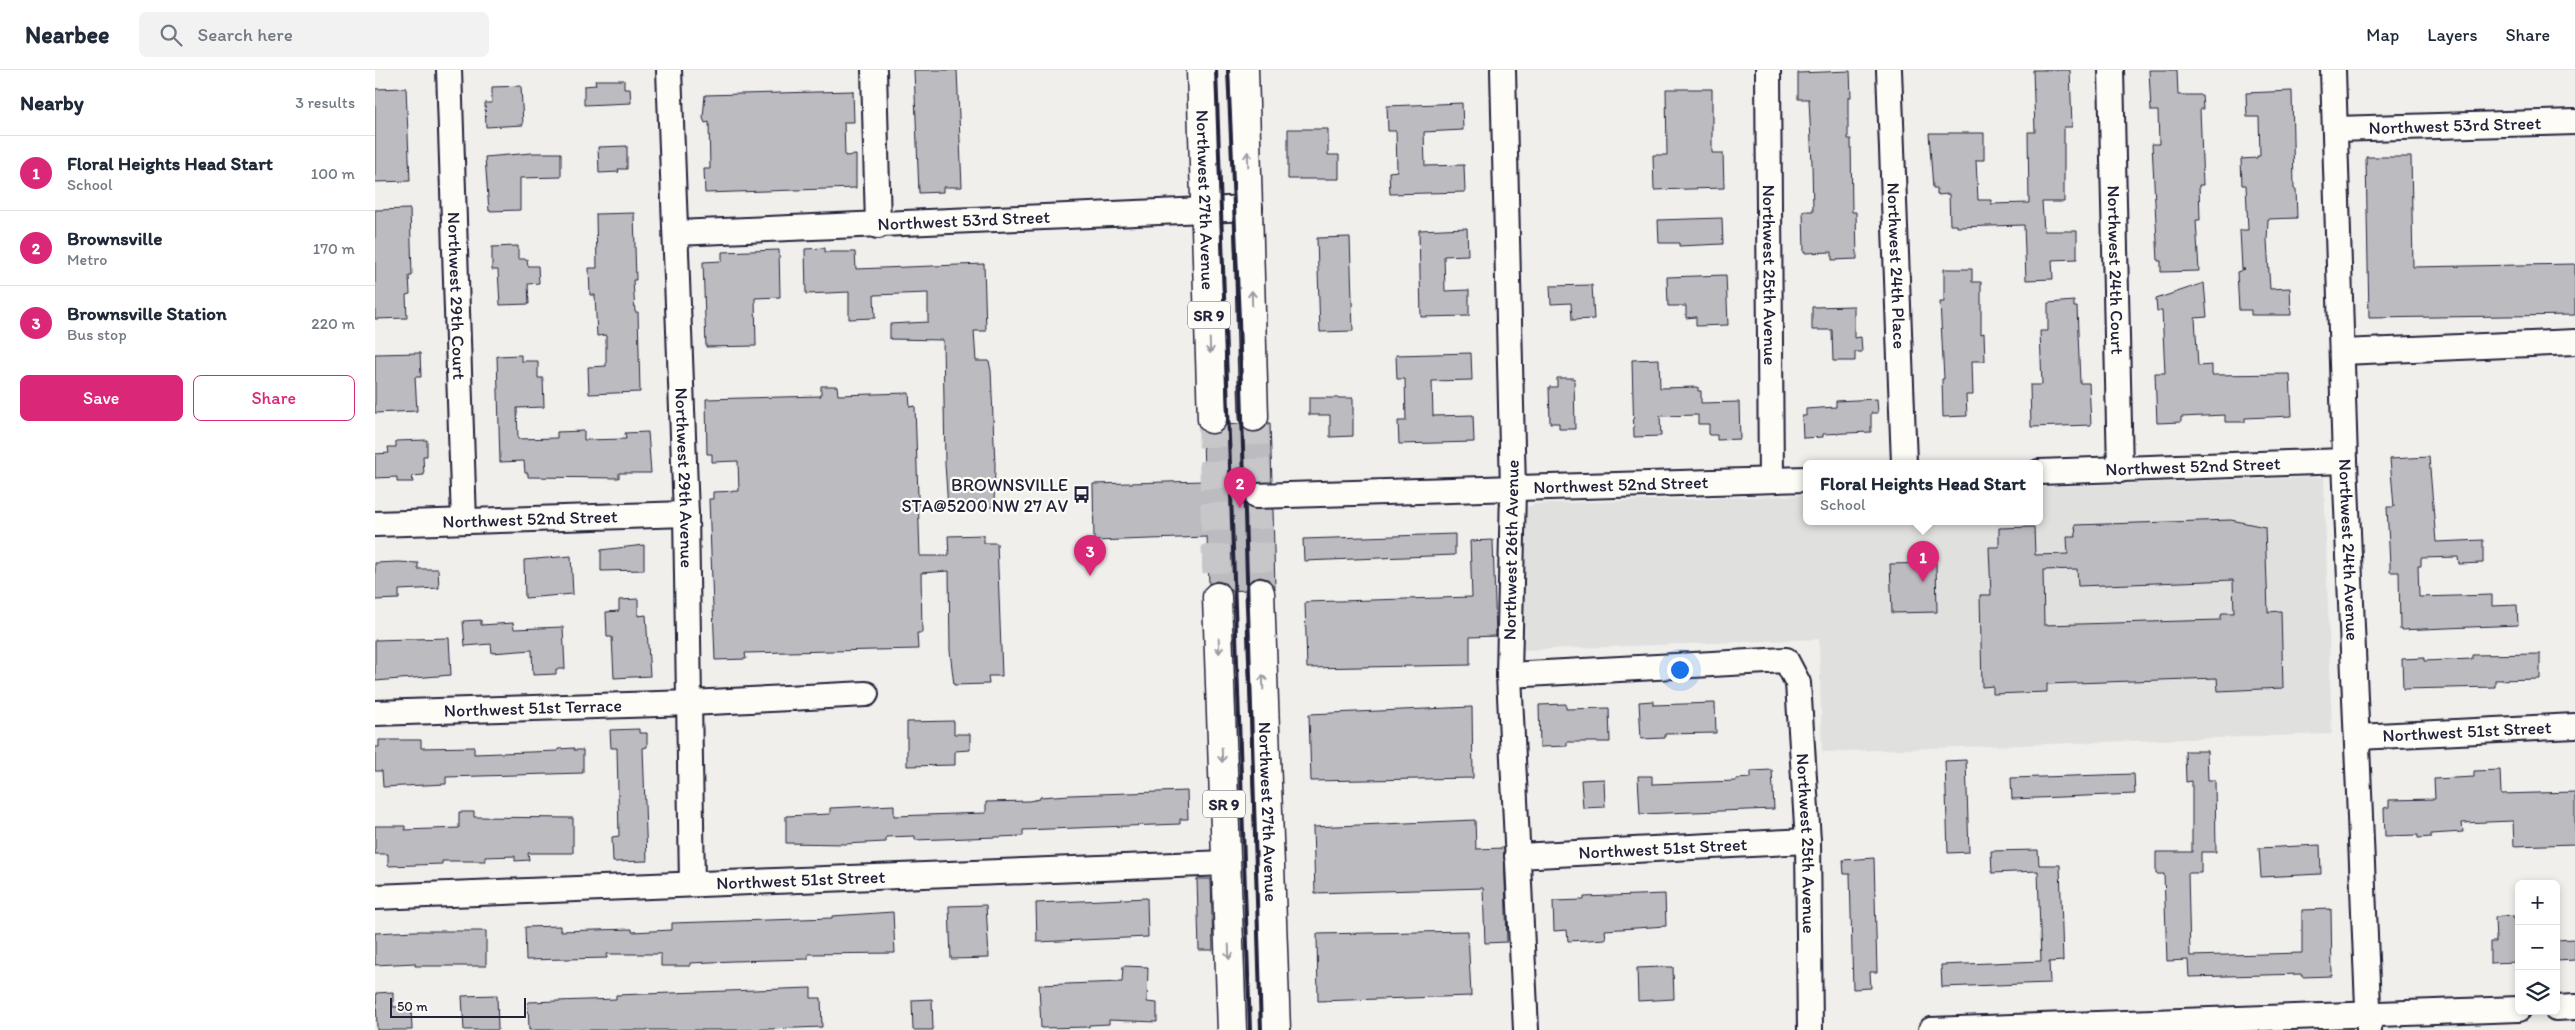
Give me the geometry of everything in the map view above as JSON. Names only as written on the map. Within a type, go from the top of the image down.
[{"type":"main road","name":"Northwest 27th Avenue","points":[[1201,70],[1212,419]]},
{"type":"main road","name":"SR 9","points":[[1245,70],[1254,417]]},
{"type":"main road","name":"Northwest 27th Avenue","points":[[1260,593],[1276,1030]]},
{"type":"main road","name":"SR 9","points":[[1217,597],[1232,1030]]},
{"type":"main road","points":[[1221,706],[1252,706],[1265,731]]},
{"type":"street","name":"Northwest 29th Court","points":[[449,70],[464,521]]},
{"type":"street","name":"Northwest 29th Avenue","points":[[669,70],[686,514],[692,884]]},
{"type":"street","points":[[874,70],[878,226]]},
{"type":"street","name":"Northwest 26th Avenue","points":[[1503,70],[1513,489],[1509,675],[1526,1030]]},
{"type":"street","name":"Northwest 25th Avenue","points":[[1768,70],[1771,480]]},
{"type":"street","name":"Northwest 24th Place","points":[[1889,70],[1904,460]]},
{"type":"street","name":"Northwest 24th Court","points":[[2111,70],[2120,470]]},
{"type":"street","name":"Northwest 24th Avenue","points":[[2333,70],[2345,461],[2358,737],[2368,1021]]},
{"type":"street","name":"Northwest 53rd Street","points":[[2335,129],[2575,122]]},
{"type":"street","name":"Northwest 53rd Street","points":[[676,233],[878,226],[1249,208]]},
{"type":"street","points":[[2342,352],[2575,342]]},
{"type":"street","name":"Northwest 52nd Street","points":[[2043,472],[2345,461]]},
{"type":"street","name":"Northwest 52nd Street","points":[[1256,496],[1803,479]]},
{"type":"street","name":"Northwest 52nd Street","points":[[375,524],[686,514]]},
{"type":"street","name":"Northwest 25th Avenue","points":[[1509,675],[1786,660],[1798,683],[1808,841],[1810,1030]]},
{"type":"street","name":"Northwest 51st Terrace","points":[[375,713],[690,703],[867,694]]},
{"type":"street","name":"Northwest 51st Street","points":[[2358,737],[2575,726]]},
{"type":"street","name":"Northwest 51st Street","points":[[1517,856],[1808,841]]},
{"type":"street","name":"Northwest 51st Street","points":[[375,897],[1226,863]]},
{"type":"street","points":[[2560,1008],[2575,1007]]},
{"type":"street","points":[[1931,1030],[2368,1021],[2515,1009]]},
{"type":"shaded area","points":[[2324,477],[2332,734],[1822,752],[1819,639],[1522,650],[1516,524],[1525,508],[1535,504],[1803,495],[1803,525],[2043,525],[2043,487]]},
{"type":"building","points":[[914,70],[957,70],[962,187],[943,187],[943,192],[919,193]]},
{"type":"building","points":[[2033,70],[2070,70],[2072,127],[2064,127],[2064,202],[2042,202],[2044,231],[2077,231],[2077,259],[2052,260],[2053,279],[2026,280],[2024,225],[1957,227],[1957,225],[1950,225],[1949,194],[1937,195],[1937,188],[1933,188],[1929,133],[1984,133],[1984,160],[1976,160],[1978,200],[1991,200],[1991,204],[2029,203],[2028,132],[2035,132]]},
{"type":"building","points":[[2149,70],[2177,70],[2178,95],[2202,95],[2203,109],[2200,109],[2203,185],[2199,185],[2200,220],[2196,220],[2199,271],[2161,272],[2161,261],[2158,261],[2152,144],[2159,144],[2158,111],[2151,111]]},
{"type":"building","points":[[1850,71],[1851,97],[1848,97],[1848,139],[1851,139],[1852,212],[1856,212],[1857,259],[1832,260],[1832,252],[1804,253],[1803,211],[1813,211],[1812,164],[1809,99],[1798,99],[1798,73]]},
{"type":"building","points":[[595,80],[624,80],[624,89],[630,89],[631,103],[584,105],[584,86],[596,85]]},
{"type":"building","points":[[521,86],[523,125],[486,127],[485,103],[492,103],[492,87]]},
{"type":"building","points":[[406,88],[410,181],[375,182],[375,89]]},
{"type":"building","points":[[1666,89],[1712,89],[1712,153],[1723,153],[1724,188],[1654,190],[1653,155],[1667,155]]},
{"type":"building","points":[[853,91],[854,122],[844,122],[845,156],[856,155],[856,188],[705,193],[704,169],[710,169],[709,122],[705,123],[703,118],[705,95]]},
{"type":"building","points":[[2292,91],[2294,189],[2296,189],[2297,218],[2268,219],[2267,240],[2270,289],[2290,288],[2291,315],[2251,315],[2251,310],[2239,310],[2237,272],[2245,269],[2242,269],[2240,230],[2248,230],[2246,185],[2242,185],[2241,159],[2257,158],[2257,156],[2260,156],[2259,117],[2247,117],[2246,93]]},
{"type":"building","points":[[1462,103],[1463,130],[1424,132],[1425,166],[1464,165],[1465,192],[1390,194],[1389,172],[1397,171],[1396,131],[1388,131],[1387,106]]},
{"type":"building","points":[[1288,129],[1328,129],[1328,155],[1339,155],[1339,179],[1288,179]]},
{"type":"building","points":[[627,146],[627,169],[618,169],[619,172],[599,173],[598,147]]},
{"type":"building","points":[[532,153],[561,153],[561,177],[520,178],[520,210],[489,211],[485,157]]},
{"type":"building","points":[[2366,157],[2411,157],[2413,267],[2575,264],[2575,315],[2369,318]]},
{"type":"building","points":[[410,209],[412,276],[409,276],[410,294],[406,295],[407,318],[375,319],[375,210]]},
{"type":"building","points":[[634,213],[636,280],[633,280],[635,312],[638,312],[640,392],[589,394],[588,367],[606,366],[606,335],[597,336],[595,295],[590,295],[589,268],[597,268],[596,214]]},
{"type":"building","points":[[1722,218],[1723,244],[1679,246],[1679,243],[1659,243],[1658,220]]},
{"type":"building","points":[[1467,228],[1468,255],[1444,256],[1445,291],[1469,290],[1469,316],[1421,317],[1419,230]]},
{"type":"building","points":[[1350,237],[1353,331],[1320,332],[1317,238]]},
{"type":"building","points":[[518,246],[518,259],[527,259],[528,266],[538,266],[539,283],[528,284],[529,304],[500,305],[498,270],[492,270],[492,247]]},
{"type":"building","points":[[825,248],[825,252],[855,252],[856,269],[984,264],[986,331],[974,331],[976,361],[989,361],[991,371],[995,465],[994,507],[948,508],[945,464],[943,340],[890,339],[890,324],[928,322],[928,293],[874,295],[875,318],[849,319],[849,292],[806,294],[805,249]]},
{"type":"building","points":[[779,250],[780,297],[755,298],[756,346],[706,347],[703,262],[722,261],[722,252]]},
{"type":"building","points":[[1944,269],[1972,269],[1972,282],[1981,282],[1981,334],[1984,333],[1985,361],[1972,361],[1973,395],[1966,395],[1967,416],[1943,417],[1942,379],[1944,379],[1940,302],[1944,302]]},
{"type":"building","points":[[1726,275],[1728,325],[1696,326],[1696,317],[1686,318],[1686,306],[1668,306],[1667,277]]},
{"type":"building","points":[[2204,283],[2207,317],[2195,318],[2198,366],[2212,365],[2212,375],[2290,374],[2292,416],[2245,418],[2245,422],[2225,422],[2225,415],[2181,417],[2181,422],[2157,423],[2155,373],[2165,373],[2162,311],[2157,311],[2156,299]]},
{"type":"building","points":[[1592,285],[1594,319],[1572,320],[1571,303],[1551,304],[1550,286]]},
{"type":"building","points":[[2074,301],[2074,307],[2077,307],[2080,383],[2089,383],[2091,425],[2031,427],[2030,385],[2042,385],[2040,331],[2048,331],[2048,303]]},
{"type":"building","points":[[1854,306],[1854,338],[1861,337],[1862,352],[1855,352],[1855,361],[1833,361],[1832,330],[1812,330],[1812,307]]},
{"type":"building","points":[[420,353],[421,377],[415,377],[417,411],[375,413],[375,354]]},
{"type":"building","points":[[1471,353],[1472,380],[1432,381],[1433,416],[1473,415],[1474,442],[1399,444],[1398,421],[1406,421],[1405,379],[1397,379],[1396,355]]},
{"type":"building","points":[[521,355],[521,361],[538,361],[538,378],[543,378],[544,407],[517,408],[518,439],[557,438],[557,432],[584,431],[584,440],[626,439],[625,433],[648,432],[651,473],[619,473],[619,478],[528,477],[528,473],[525,473],[524,461],[500,462],[497,356]]},
{"type":"building","points":[[1659,359],[1660,388],[1698,387],[1698,391],[1701,391],[1701,403],[1739,402],[1740,439],[1717,440],[1717,435],[1709,435],[1709,424],[1698,424],[1698,415],[1660,416],[1661,436],[1634,437],[1632,360]]},
{"type":"building","points":[[1557,378],[1574,378],[1575,429],[1559,429],[1559,423],[1550,423],[1549,387],[1557,387]]},
{"type":"building","points":[[821,386],[837,386],[838,395],[909,393],[910,407],[915,406],[920,556],[949,556],[948,536],[984,535],[984,543],[997,543],[1002,676],[988,676],[989,684],[954,685],[950,651],[949,571],[921,573],[922,633],[917,633],[918,649],[745,653],[746,659],[715,660],[709,499],[713,499],[713,492],[739,491],[738,461],[712,462],[712,454],[707,454],[706,399],[821,396]]},
{"type":"building","points":[[1309,398],[1353,398],[1353,436],[1330,437],[1330,415],[1309,415]]},
{"type":"building","points":[[1877,399],[1878,413],[1871,413],[1871,432],[1823,434],[1823,437],[1803,438],[1802,416],[1806,416],[1806,409],[1836,407],[1836,401]]},
{"type":"building","points":[[1270,423],[1272,482],[1249,484],[1244,490],[1242,497],[1245,504],[1250,508],[1273,509],[1275,589],[1268,579],[1260,577],[1251,580],[1245,590],[1231,591],[1225,583],[1217,581],[1209,584],[1207,537],[1094,541],[1093,484],[1204,481],[1203,431],[1213,435],[1221,432],[1226,425],[1240,424],[1246,430],[1255,433],[1263,430]]},
{"type":"building","points":[[427,440],[427,456],[423,456],[424,475],[412,476],[413,482],[397,482],[397,477],[375,478],[375,454],[389,453],[388,447],[396,447],[396,441]]},
{"type":"building","points":[[2429,457],[2436,542],[2483,540],[2483,563],[2459,564],[2458,557],[2421,558],[2421,566],[2418,566],[2419,597],[2492,595],[2492,606],[2517,605],[2518,625],[2400,630],[2399,572],[2390,572],[2387,507],[2394,507],[2390,459]]},
{"type":"building","points":[[2231,520],[2265,527],[2268,612],[2281,611],[2283,688],[2218,691],[2217,678],[2047,684],[2047,692],[1993,694],[1993,686],[1982,687],[1980,595],[1991,595],[1989,547],[1999,547],[1999,528],[2034,527],[2035,555],[2068,554],[2067,537],[2076,537],[2075,525]],"holes":[[[2077,569],[2078,586],[2233,580],[2234,613],[2222,613],[2220,620],[2044,625],[2043,570]]]},
{"type":"building","points":[[1455,534],[1455,555],[1304,561],[1303,539]]},
{"type":"building","points":[[1493,540],[1496,636],[1470,637],[1470,665],[1307,668],[1305,602],[1472,597],[1470,541]]},
{"type":"building","points":[[644,545],[644,570],[601,571],[601,550]]},
{"type":"building","points":[[571,556],[573,594],[525,598],[524,560]]},
{"type":"building","points":[[375,563],[418,563],[418,569],[438,569],[439,588],[399,590],[399,599],[375,600]]},
{"type":"building","points":[[1936,563],[1937,612],[1892,613],[1890,564]]},
{"type":"building","points":[[638,599],[638,616],[646,615],[650,676],[614,678],[612,637],[607,637],[606,612],[619,611],[619,600]]},
{"type":"building","points":[[481,620],[481,625],[513,623],[514,629],[563,627],[565,669],[556,669],[556,674],[533,675],[532,650],[492,653],[491,644],[465,646],[463,621]]},
{"type":"building","points":[[449,638],[451,675],[375,681],[375,640]]},
{"type":"building","points":[[2540,654],[2540,679],[2495,680],[2495,687],[2403,689],[2402,659],[2424,658],[2424,661],[2472,659],[2472,655]]},
{"type":"building","points":[[1653,701],[1653,705],[1715,703],[1716,733],[1665,734],[1665,738],[1641,739],[1639,702]]},
{"type":"building","points":[[1566,704],[1566,709],[1609,708],[1610,742],[1567,742],[1567,746],[1540,747],[1539,705]]},
{"type":"building","points":[[1472,707],[1473,778],[1311,781],[1309,714]]},
{"type":"building","points":[[954,721],[954,734],[970,734],[970,750],[955,751],[955,765],[907,766],[907,722]]},
{"type":"building","points":[[639,729],[639,733],[647,733],[647,747],[643,748],[647,861],[613,862],[612,837],[619,836],[617,748],[611,748],[610,730]]},
{"type":"building","points":[[379,740],[421,740],[421,748],[474,747],[474,754],[558,751],[558,749],[574,748],[574,750],[583,750],[583,773],[446,777],[446,784],[383,787],[382,771],[375,771],[375,747],[379,747]]},
{"type":"building","points":[[2185,751],[2207,751],[2208,780],[2215,780],[2216,852],[2201,852],[2201,873],[2188,873],[2190,956],[2302,953],[2302,910],[2331,909],[2332,976],[2302,977],[2302,974],[2189,977],[2188,960],[2167,961],[2164,874],[2156,874],[2156,852],[2192,852],[2192,781],[2186,782]]},
{"type":"building","points":[[1966,760],[1969,852],[1948,853],[1945,761]]},
{"type":"building","points":[[1772,770],[1774,809],[1640,814],[1638,776],[1652,776],[1652,784],[1736,781],[1736,779],[1751,778],[1751,771]]},
{"type":"building","points":[[2500,770],[2501,794],[2575,792],[2575,844],[2514,846],[2513,821],[2462,823],[2463,832],[2431,834],[2431,837],[2418,838],[2418,835],[2385,836],[2384,808],[2389,807],[2389,800],[2435,799],[2434,779],[2474,777],[2474,771]]},
{"type":"building","points":[[2134,774],[2135,794],[2012,799],[2011,778]]},
{"type":"building","points":[[1604,779],[1605,807],[1583,808],[1581,780]]},
{"type":"building","points":[[1187,791],[1188,819],[1180,819],[1180,824],[1023,830],[1023,836],[915,840],[915,836],[886,837],[886,842],[844,844],[786,843],[786,816],[830,814],[830,808],[894,805],[894,816],[986,813],[986,802],[1029,801],[1040,799],[1040,797],[1070,795]]},
{"type":"building","points":[[459,812],[474,812],[474,817],[573,818],[573,853],[528,853],[529,860],[515,861],[515,856],[485,857],[485,861],[442,861],[442,864],[388,866],[388,854],[375,854],[375,826],[405,826],[405,830],[459,828]]},
{"type":"building","points":[[1475,820],[1476,849],[1504,848],[1507,942],[1485,943],[1483,888],[1315,893],[1313,827]]},
{"type":"building","points":[[2320,845],[2321,874],[2261,877],[2259,848]]},
{"type":"building","points":[[2038,850],[2039,865],[2060,865],[2063,961],[2049,962],[2050,983],[1942,987],[1941,965],[2041,961],[2038,871],[1992,873],[1991,851]]},
{"type":"building","points":[[1874,858],[1877,972],[1870,972],[1871,988],[1853,989],[1850,874],[1844,874],[1843,860]]},
{"type":"building","points":[[1197,879],[1211,879],[1213,950],[1199,950]]},
{"type":"building","points":[[1665,894],[1666,926],[1605,930],[1606,939],[1568,941],[1567,930],[1554,931],[1553,901],[1584,900],[1584,897]]},
{"type":"building","points":[[1147,898],[1148,937],[1037,942],[1036,903]]},
{"type":"building","points":[[986,905],[989,958],[951,959],[949,906]]},
{"type":"building","points":[[893,912],[895,953],[808,954],[808,959],[690,963],[690,966],[661,966],[661,954],[607,954],[607,958],[526,960],[525,927],[560,926],[560,931],[632,929],[632,932],[672,930],[672,923],[832,918],[832,916]]},
{"type":"building","points":[[2514,916],[2515,962],[2490,963],[2490,942],[2496,942],[2495,917]]},
{"type":"building","points":[[486,931],[486,966],[415,966],[415,963],[375,965],[375,933]]},
{"type":"building","points":[[1468,931],[1471,996],[1318,1001],[1317,934]]},
{"type":"building","points":[[2575,939],[2575,960],[2560,961],[2560,940]]},
{"type":"building","points":[[1123,966],[1148,967],[1147,1002],[1157,1003],[1157,1022],[1109,1020],[1109,1024],[1089,1025],[1089,1027],[1041,1028],[1039,985],[1122,982]]},
{"type":"building","points":[[1673,967],[1674,999],[1638,1001],[1637,968]]},
{"type":"building","points":[[811,988],[811,998],[821,998],[822,1027],[743,1030],[529,1030],[528,1002],[616,999],[616,995]]},
{"type":"building","points":[[393,992],[393,1007],[411,1006],[412,1030],[377,1030],[376,993]]},
{"type":"building","points":[[497,995],[498,1030],[464,1030],[462,996]]},
{"type":"building","points":[[932,999],[933,1030],[913,1030],[912,1000]]},
{"type":"tunnel","points":[[1254,417],[1260,593]]},
{"type":"tunnel","points":[[1212,419],[1217,597]]},
{"type":"railway","points":[[1216,70],[1250,1030]]},
{"type":"railway","points":[[1228,70],[1239,319],[1261,1030]]},
{"type":"place","name":"BROWNSVILLE STA@5200 NW 27 AV","points":[[1082,495]]},
{"type":"place","name":"Brownsville","points":[[1240,508]]},
{"type":"place","name":"Brownsville Station","points":[[1090,576]]},
{"type":"place","name":"Floral Heights Head Start","points":[[1923,582]]}]
